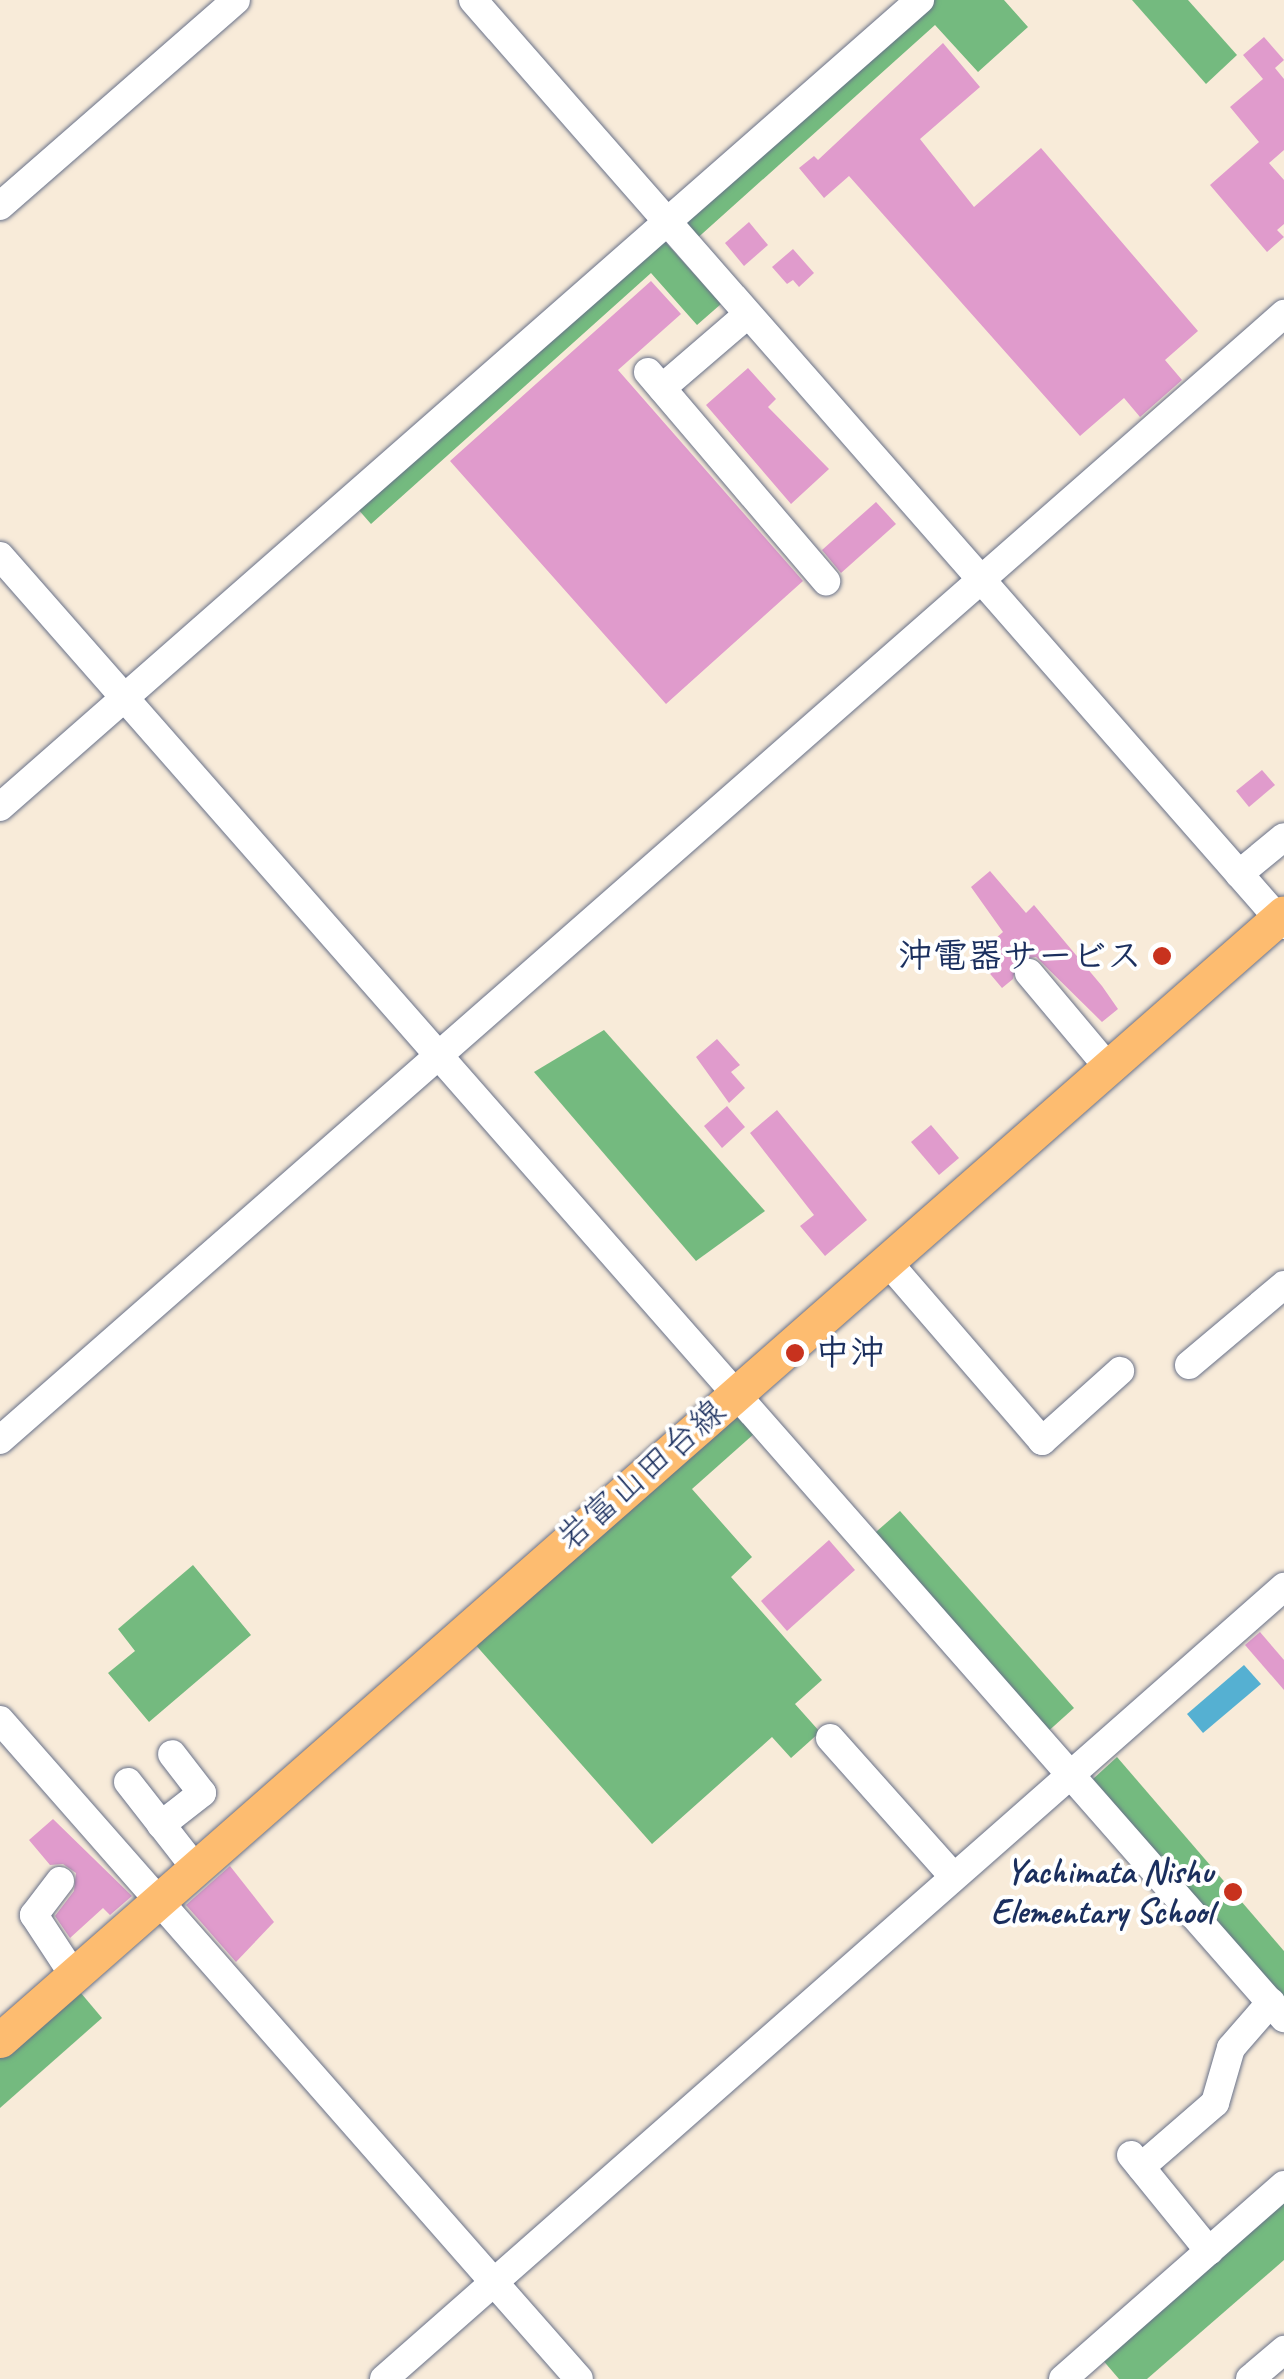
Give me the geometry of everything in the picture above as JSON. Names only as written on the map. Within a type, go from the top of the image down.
[{"type":"main road","name":"岩富山田台線","points":[[0,2040],[886,1260],[1282,919]]},
{"type":"street","points":[[0,206],[236,0]]},
{"type":"street","points":[[473,0],[1282,919]]},
{"type":"street","points":[[0,808],[122,696],[920,0]]},
{"type":"street","points":[[748,314],[654,380],[826,580]]},
{"type":"street","points":[[0,1440],[441,1051],[983,582],[1284,314]]},
{"type":"street","points":[[0,556],[441,1051],[732,1395],[1277,2010],[1231,2048],[1215,2103],[1136,2161],[1209,2251]]},
{"type":"street","points":[[1239,874],[1284,836]]},
{"type":"street","points":[[1030,973],[1108,1067]]},
{"type":"street","points":[[886,1260],[1042,1441],[1120,1372]]},
{"type":"street","points":[[1189,1364],[1284,1285]]},
{"type":"street","points":[[384,2379],[954,1876],[1073,1776],[1284,1586]]},
{"type":"street","points":[[0,1720],[579,2379]]},
{"type":"street","points":[[830,1738],[954,1876]]},
{"type":"street","points":[[161,1825],[202,1793],[172,1754]]},
{"type":"street","points":[[128,1782],[196,1869]]},
{"type":"street","points":[[60,1881],[34,1915],[74,1976]]},
{"type":"street","points":[[1063,2379],[1284,2185]]},
{"type":"street","points":[[1250,2379],[1284,2350]]},
{"type":"green space","points":[[931,0],[1004,0],[1028,27],[978,72],[935,25],[693,242],[678,226]]},
{"type":"green space","points":[[1132,0],[1188,0],[1237,55],[1206,84]]},
{"type":"green space","points":[[661,237],[721,304],[697,325],[651,273],[371,524],[357,508]]},
{"type":"green space","points":[[604,1030],[765,1211],[696,1261],[534,1072]]},
{"type":"green space","points":[[734,1409],[755,1433],[692,1489],[752,1557],[731,1577],[822,1680],[795,1704],[820,1732],[791,1758],[772,1737],[652,1844],[473,1642]]},
{"type":"green space","points":[[900,1511],[1074,1708],[1044,1735],[869,1538]]},
{"type":"green space","points":[[193,1565],[251,1635],[149,1722],[108,1673],[135,1651],[118,1629]]},
{"type":"green space","points":[[1117,1757],[1284,1951],[1284,2000],[1093,1779]]},
{"type":"green space","points":[[75,1986],[102,2018],[0,2108],[0,2052]]},
{"type":"green space","points":[[1284,2200],[1284,2260],[1147,2379],[1119,2379],[1101,2358]]},
{"type":"water","points":[[1244,1665],[1261,1684],[1203,1733],[1187,1714]]},
{"type":"building","points":[[1264,37],[1284,60],[1275,68],[1284,79],[1284,150],[1269,163],[1284,180],[1284,224],[1277,230],[1284,237],[1267,252],[1210,185],[1259,142],[1230,107],[1263,79],[1243,55]]},
{"type":"building","points":[[943,43],[980,87],[920,139],[974,207],[1041,148],[1198,331],[1165,360],[1182,380],[1140,417],[1124,398],[1080,436],[849,176],[824,198],[799,168],[814,156],[818,160]]},
{"type":"building","points":[[749,222],[768,245],[744,266],[725,243]]},
{"type":"building","points":[[793,249],[814,273],[799,287],[793,280],[787,284],[772,267]]},
{"type":"building","points":[[651,281],[681,314],[618,370],[803,581],[666,704],[450,461]]},
{"type":"building","points":[[748,368],[776,399],[768,407],[829,469],[791,504],[706,405]]},
{"type":"building","points":[[876,502],[896,524],[841,573],[822,550]]},
{"type":"building","points":[[1262,770],[1275,785],[1249,807],[1236,791]]},
{"type":"building","points":[[990,871],[1026,913],[1034,905],[1118,1009],[1102,1022],[1036,957],[1017,960],[1013,979],[1002,988],[975,956],[1003,932],[971,887]]},
{"type":"building","points":[[717,1039],[740,1065],[731,1072],[745,1088],[729,1103],[696,1057]]},
{"type":"building","points":[[727,1106],[745,1127],[722,1148],[704,1126]]},
{"type":"building","points":[[777,1110],[867,1220],[825,1256],[800,1226],[814,1215],[750,1133]]},
{"type":"building","points":[[931,1125],[959,1158],[939,1175],[911,1142]]},
{"type":"building","points":[[829,1540],[855,1570],[787,1631],[761,1601]]},
{"type":"building","points":[[1260,1632],[1284,1660],[1284,1690],[1245,1645]]},
{"type":"building","points":[[53,1819],[132,1896],[110,1915],[103,1908],[70,1938],[55,1916],[74,1891],[76,1873],[63,1864],[50,1865],[29,1840]]},
{"type":"building","points":[[230,1866],[274,1922],[236,1962],[186,1905]]},
{"type":"place","name":"沖電器サービス","points":[[1162,956]]},
{"type":"place","name":"中沖","points":[[795,1353]]},
{"type":"place","name":"Yachimata Nishu Elementary School","points":[[1233,1892]]}]
